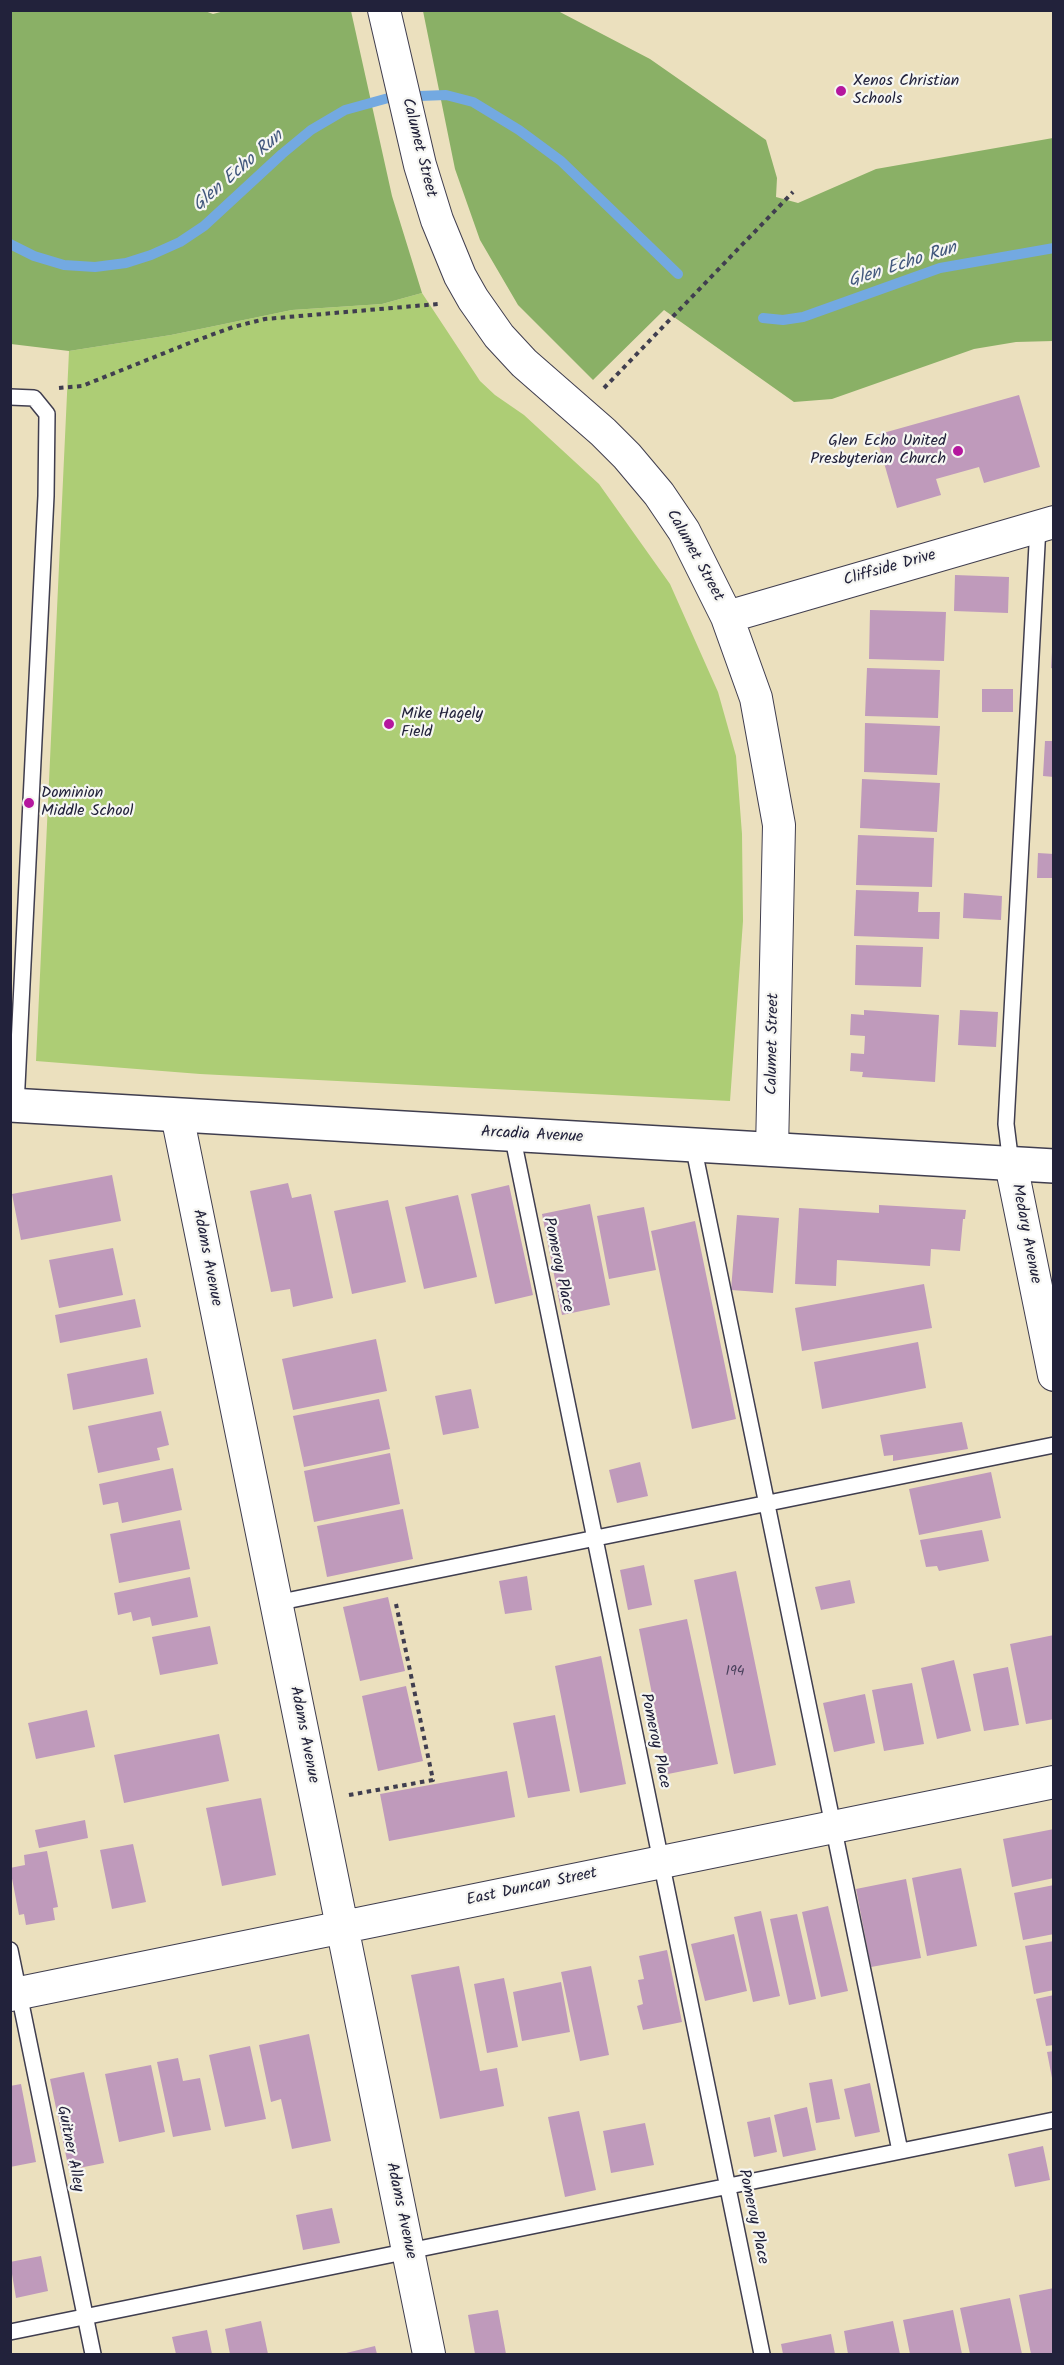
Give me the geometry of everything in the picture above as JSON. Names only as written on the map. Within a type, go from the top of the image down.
[{"type":"street","name":"Calumet Street","points":[[384,10],[420,165],[447,248],[473,299],[499,336],[524,363],[603,432],[659,494],[684,531],[727,617],[756,698],[779,825],[772,1150]]},
{"type":"street","name":"Cliffside Drive","points":[[727,617],[1046,524]]},
{"type":"street","name":"Arcadia Avenue","points":[[13,1105],[1053,1166]]},
{"type":"street","name":"Adams Avenue","points":[[177,1115],[429,2355]]},
{"type":"street","name":"Medary Avenue","points":[[1011,1164],[1053,1375]]},
{"type":"street","name":"East Duncan Street","points":[[15,1994],[1053,1782]]},
{"type":"lane","points":[[10,397],[34,398],[47,414],[45,508],[13,1105]]},
{"type":"lane","points":[[1011,1164],[1005,1124],[1046,524]]},
{"type":"lane","name":"Pomeroy Place","points":[[512,1134],[762,2355]]},
{"type":"lane","points":[[693,1145],[900,2151]]},
{"type":"lane","points":[[276,1603],[1053,1445]]},
{"type":"lane","name":"Guitner Alley","points":[[10,1950],[15,1994],[93,2355]]},
{"type":"lane","points":[[10,2332],[1053,2120]]},
{"type":"path","points":[[601,391],[793,192]]},
{"type":"path","points":[[50,389],[82,386],[192,342],[233,327],[265,319],[439,304]]},
{"type":"path","points":[[345,1796],[434,1780],[391,1580]]},
{"type":"green space","points":[[228,10],[351,11],[392,196],[422,293],[382,304],[292,310],[171,335],[69,351],[11,344],[11,11],[205,11],[213,14]]},
{"type":"green space","points":[[423,11],[558,11],[650,59],[766,140],[777,178],[776,197],[798,203],[876,169],[1053,138],[1053,341],[1016,342],[974,349],[832,399],[794,402],[664,310],[593,380],[518,305],[480,240],[455,169]]},
{"type":"green space","name":"Mike Hagely Field","points":[[422,293],[480,381],[495,395],[524,415],[599,484],[670,584],[718,692],[736,756],[742,834],[743,921],[730,1101],[200,1074],[36,1061],[69,351],[171,335],[292,310],[382,304]]},
{"type":"building","name":"Glen Echo United Presbyterian Church","points":[[1019,395],[1040,467],[984,483],[979,467],[936,479],[941,495],[897,508],[876,435]]},
{"type":"building","points":[[955,575],[1009,577],[1008,613],[954,611]]},
{"type":"building","points":[[870,610],[946,612],[944,661],[869,659]]},
{"type":"building","points":[[1052,652],[1054,652],[1054,669],[1051,668]]},
{"type":"building","points":[[867,668],[940,670],[938,718],[865,716]]},
{"type":"building","points":[[982,689],[1013,689],[1013,712],[982,712]]},
{"type":"building","points":[[865,723],[940,726],[937,775],[864,772]]},
{"type":"building","points":[[1045,741],[1054,741],[1054,777],[1043,776]]},
{"type":"building","points":[[862,779],[940,783],[937,832],[860,828]]},
{"type":"building","points":[[858,835],[934,838],[932,887],[856,885]]},
{"type":"building","points":[[1038,853],[1054,854],[1054,878],[1037,878]]},
{"type":"building","points":[[856,890],[919,892],[918,912],[940,912],[939,939],[854,936]]},
{"type":"building","points":[[964,893],[1002,896],[1001,920],[963,918]]},
{"type":"building","points":[[856,945],[923,947],[921,987],[855,985]]},
{"type":"building","points":[[864,1010],[939,1015],[935,1082],[862,1077],[863,1072],[850,1071],[851,1053],[864,1054],[865,1036],[850,1035],[851,1014],[864,1015]]},
{"type":"building","points":[[960,1010],[998,1012],[996,1047],[958,1045]]},
{"type":"building","points":[[112,1175],[121,1221],[21,1240],[12,1194]]},
{"type":"building","points":[[288,1183],[292,1198],[311,1194],[333,1298],[293,1307],[290,1289],[271,1292],[250,1191]]},
{"type":"building","points":[[509,1185],[533,1295],[495,1304],[471,1194]]},
{"type":"building","points":[[458,1195],[477,1277],[424,1289],[405,1207]]},
{"type":"building","points":[[388,1200],[406,1282],[352,1294],[334,1211]]},
{"type":"building","points":[[590,1204],[610,1305],[562,1315],[542,1214]]},
{"type":"building","points":[[879,1205],[966,1210],[960,1251],[931,1249],[930,1266],[837,1260],[836,1286],[795,1284],[799,1208],[879,1213]]},
{"type":"building","points":[[644,1207],[656,1270],[609,1279],[597,1216]]},
{"type":"building","points":[[737,1215],[779,1218],[773,1293],[731,1290]]},
{"type":"building","points":[[695,1221],[736,1419],[692,1429],[651,1231]]},
{"type":"building","points":[[113,1248],[123,1295],[59,1308],[49,1260]]},
{"type":"building","points":[[924,1284],[932,1328],[802,1351],[795,1308]]},
{"type":"building","points":[[135,1299],[141,1327],[60,1343],[55,1315]]},
{"type":"building","points":[[376,1339],[387,1391],[293,1410],[282,1359]]},
{"type":"building","points":[[918,1342],[926,1388],[822,1409],[814,1362]]},
{"type":"building","points":[[147,1358],[154,1394],[73,1410],[67,1374]]},
{"type":"building","points":[[471,1389],[479,1428],[443,1435],[435,1396]]},
{"type":"building","points":[[379,1399],[390,1449],[304,1467],[293,1416]]},
{"type":"building","points":[[161,1411],[169,1445],[157,1448],[160,1460],[98,1473],[88,1426]]},
{"type":"building","points":[[962,1422],[968,1449],[893,1461],[893,1455],[884,1456],[880,1435]]},
{"type":"building","points":[[390,1453],[400,1504],[314,1522],[304,1471]]},
{"type":"building","points":[[640,1462],[648,1496],[617,1503],[609,1470]]},
{"type":"building","points":[[173,1468],[182,1510],[122,1523],[118,1502],[103,1505],[99,1484]]},
{"type":"building","points":[[991,1472],[1001,1518],[919,1535],[909,1489]]},
{"type":"building","points":[[403,1509],[413,1559],[327,1577],[317,1526]]},
{"type":"building","points":[[180,1520],[190,1569],[119,1583],[110,1534]]},
{"type":"building","points":[[982,1530],[989,1561],[939,1571],[937,1566],[926,1567],[920,1540]]},
{"type":"building","points":[[644,1565],[652,1605],[628,1610],[620,1570]]},
{"type":"building","points":[[736,1571],[776,1765],[734,1774],[694,1580]]},
{"type":"building","points":[[527,1576],[532,1610],[505,1614],[499,1581]]},
{"type":"building","points":[[190,1577],[198,1617],[152,1626],[150,1617],[133,1621],[131,1612],[118,1615],[114,1593]]},
{"type":"building","points":[[850,1580],[855,1603],[821,1610],[815,1587]]},
{"type":"building","points":[[388,1597],[405,1671],[360,1681],[343,1607]]},
{"type":"building","points":[[687,1619],[718,1764],[668,1774],[639,1629]]},
{"type":"building","points":[[210,1626],[218,1664],[160,1675],[152,1637]]},
{"type":"building","points":[[1054,1635],[1054,1719],[1026,1724],[1010,1644]]},
{"type":"building","points":[[601,1656],[626,1784],[580,1793],[555,1666]]},
{"type":"building","points":[[954,1660],[971,1731],[937,1739],[921,1668]]},
{"type":"building","points":[[1008,1667],[1019,1725],[984,1731],[973,1674]]},
{"type":"building","points":[[912,1683],[924,1744],[884,1751],[872,1690]]},
{"type":"building","points":[[406,1686],[423,1761],[378,1771],[362,1696]]},
{"type":"building","points":[[865,1694],[875,1743],[834,1752],[823,1703]]},
{"type":"building","points":[[87,1710],[95,1747],[36,1759],[28,1723]]},
{"type":"building","points":[[555,1715],[570,1791],[528,1798],[513,1723]]},
{"type":"building","points":[[219,1734],[229,1781],[124,1803],[114,1755]]},
{"type":"building","points":[[507,1771],[515,1817],[389,1841],[380,1794]]},
{"type":"building","points":[[261,1798],[276,1875],[222,1886],[206,1808]]},
{"type":"building","points":[[85,1820],[88,1838],[39,1848],[35,1830]]},
{"type":"building","points":[[1054,1829],[1054,1878],[1012,1887],[1003,1839]]},
{"type":"building","points":[[133,1844],[146,1902],[112,1909],[100,1850]]},
{"type":"building","points":[[47,1851],[58,1907],[53,1908],[55,1920],[26,1925],[24,1914],[19,1915],[10,1868],[25,1865],[24,1855]]},
{"type":"building","points":[[961,1868],[977,1946],[927,1956],[912,1878]]},
{"type":"building","points":[[906,1879],[921,1958],[871,1967],[856,1889]]},
{"type":"building","points":[[1054,1885],[1054,1934],[1023,1940],[1014,1893]]},
{"type":"building","points":[[828,1906],[848,1991],[821,1997],[802,1912]]},
{"type":"building","points":[[761,1911],[780,1996],[753,2002],[734,1917]]},
{"type":"building","points":[[797,1914],[816,1999],[789,2005],[770,1919]]},
{"type":"building","points":[[734,1934],[747,1991],[705,2001],[691,1944]]},
{"type":"building","points":[[1054,1941],[1054,1990],[1034,1994],[1025,1946]]},
{"type":"building","points":[[667,1950],[682,2022],[643,2030],[637,2006],[643,2004],[638,1980],[644,1979],[639,1956]]},
{"type":"building","points":[[459,1966],[480,2071],[497,2068],[504,2106],[440,2119],[411,1975]]},
{"type":"building","points":[[591,1966],[609,2055],[580,2061],[561,1972]]},
{"type":"building","points":[[504,1978],[518,2047],[487,2053],[474,1984]]},
{"type":"building","points":[[561,1982],[570,2032],[522,2041],[513,1992]]},
{"type":"building","points":[[1054,1995],[1054,2045],[1046,2046],[1036,1999]]},
{"type":"building","points":[[309,2034],[331,2141],[292,2149],[281,2099],[271,2102],[259,2045]]},
{"type":"building","points":[[250,2046],[266,2119],[225,2127],[209,2055]]},
{"type":"building","points":[[1054,2051],[1054,2078],[1052,2078],[1047,2052]]},
{"type":"building","points":[[178,2058],[183,2081],[200,2078],[211,2130],[173,2137],[157,2062]]},
{"type":"building","points":[[151,2065],[165,2132],[119,2142],[105,2074]]},
{"type":"building","points":[[84,2072],[104,2163],[69,2170],[50,2079]]},
{"type":"building","points":[[832,2079],[840,2119],[816,2123],[809,2083]]},
{"type":"building","points":[[870,2083],[880,2132],[855,2137],[844,2089]]},
{"type":"building","points":[[21,2084],[36,2162],[10,2167],[10,2086]]},
{"type":"building","points":[[807,2107],[816,2150],[783,2157],[774,2115]]},
{"type":"building","points":[[579,2111],[596,2190],[565,2197],[548,2117]]},
{"type":"building","points":[[770,2117],[777,2152],[754,2157],[747,2122]]},
{"type":"building","points":[[645,2123],[654,2165],[611,2173],[603,2131]]},
{"type":"building","points":[[1043,2146],[1050,2180],[1015,2187],[1008,2154]]},
{"type":"building","points":[[332,2208],[340,2243],[303,2250],[296,2215]]},
{"type":"building","points":[[41,2256],[48,2291],[16,2298],[10,2262]]},
{"type":"building","points":[[1054,2288],[1054,2354],[1031,2354],[1019,2295]]},
{"type":"building","points":[[1010,2298],[1022,2354],[970,2354],[960,2308]]},
{"type":"building","points":[[498,2310],[506,2354],[475,2354],[468,2315]]},
{"type":"building","points":[[953,2310],[962,2354],[910,2354],[903,2320]]},
{"type":"building","points":[[261,2321],[268,2354],[230,2354],[225,2329]]},
{"type":"building","points":[[893,2321],[900,2354],[848,2354],[844,2331]]},
{"type":"building","points":[[207,2330],[212,2354],[176,2354],[172,2337]]},
{"type":"building","points":[[831,2334],[835,2354],[783,2354],[781,2344]]},
{"type":"building","points":[[375,2346],[377,2354],[342,2354]]},
{"type":"waterway","name":"Glen Echo Run","points":[[10,244],[34,256],[64,265],[95,267],[126,263],[151,255],[180,242],[204,226],[311,130],[345,110],[392,97],[446,95],[473,102],[519,130],[561,161],[678,274]]},
{"type":"waterway","name":"Glen Echo Run","points":[[763,318],[783,320],[803,317],[940,268],[1054,248]]},
{"type":"place","name":"Xenos Christian Schools","points":[[841,91]]},
{"type":"place","name":"Glen Echo United Presbyterian Church","points":[[958,451]]},
{"type":"place","name":"Mike Hagely Field","points":[[389,724]]},
{"type":"place","name":"Dominion Middle School","points":[[29,803]]}]
